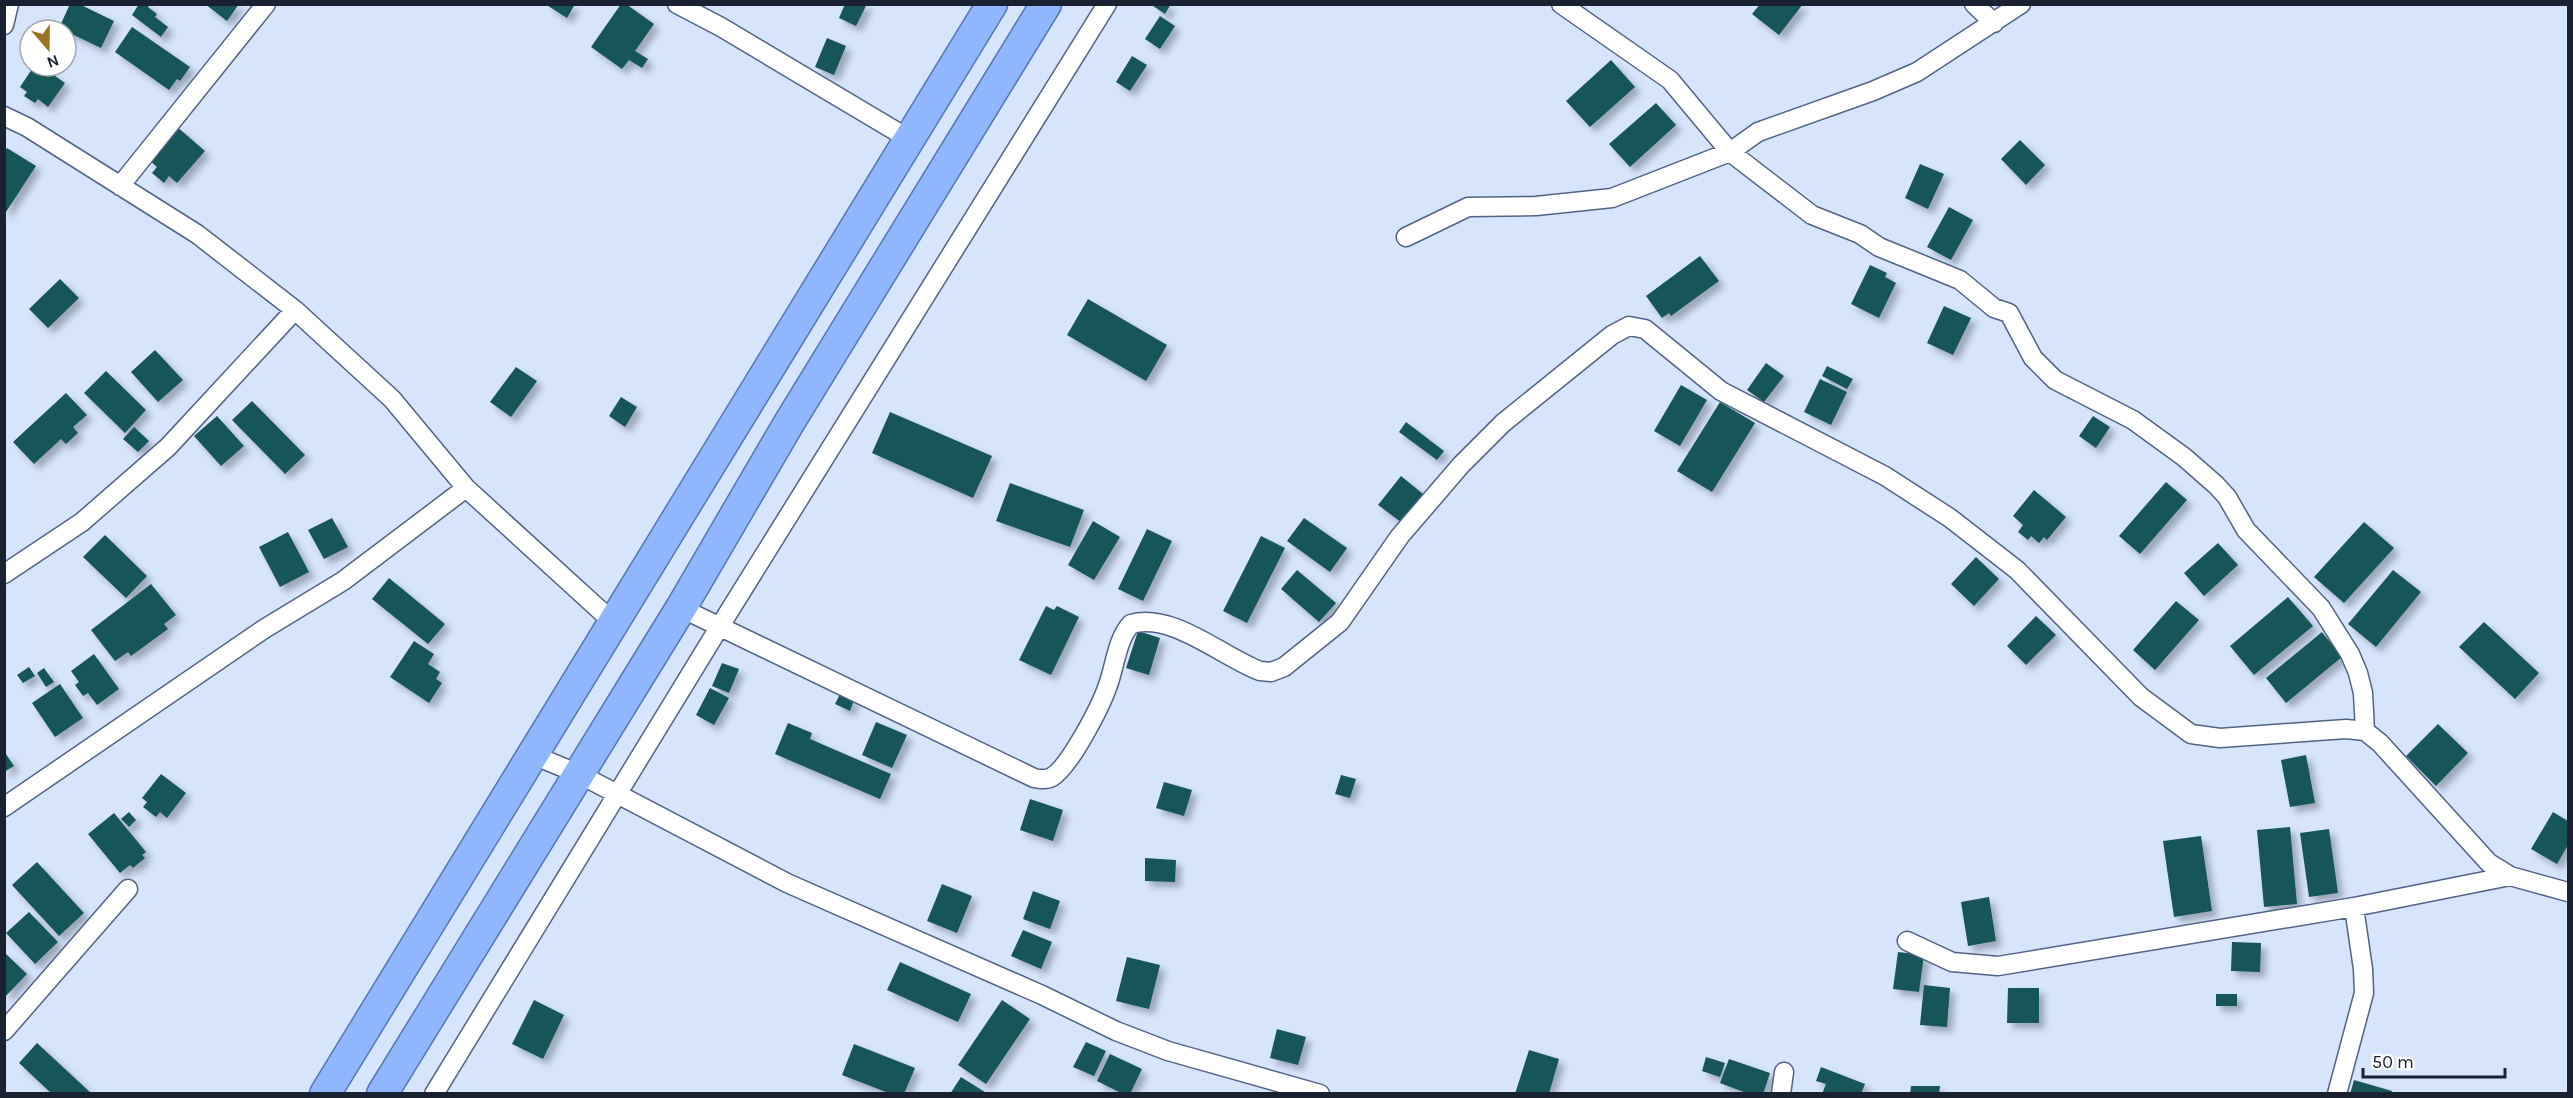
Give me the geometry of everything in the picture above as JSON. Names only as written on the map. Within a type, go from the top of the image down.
[{"type":"highway","points":[[382,1094],[681,608],[795,412],[1046,4]]},
{"type":"highway","points":[[325,1094],[909,139],[985,7]]},
{"type":"street","points":[[4,25],[9,4]]},
{"type":"street","points":[[120,186],[266,4]]},
{"type":"street","points":[[676,4],[721,27],[909,139]]},
{"type":"street","points":[[434,1094],[720,626],[1107,4]]},
{"type":"street","points":[[1561,4],[1670,80],[1730,152],[1812,214],[1860,234],[1879,247],[1959,280],[1994,308],[2009,314],[2033,358],[2055,380],[2133,420],[2184,457],[2216,485],[2227,497],[2246,530],[2321,608],[2338,634],[2358,673],[2363,693],[2365,731]]},
{"type":"street","points":[[1974,4],[1994,23]]},
{"type":"street","points":[[1406,237],[1468,207],[1536,206],[1612,198],[1730,152],[1758,132],[1873,92],[1917,72],[2021,4]]},
{"type":"street","points":[[4,116],[27,127],[197,234],[295,310],[392,399],[466,488],[614,623]]},
{"type":"street","points":[[4,574],[82,522],[168,447],[295,310]]},
{"type":"street","points":[[681,608],[1034,778],[1053,777],[1075,751],[1108,687],[1123,637],[1131,624],[1151,620],[1171,626],[1260,671],[1271,672],[1284,667],[1340,622],[1400,536],[1461,465],[1503,423],[1612,335],[1629,326],[1645,329],[1721,392],[1885,476],[1950,518],[2018,570],[2141,696],[2191,734],[2220,738],[2346,729],[2365,731],[2380,743],[2489,863],[2510,876],[2568,892]]},
{"type":"street","points":[[4,807],[254,636],[343,581],[466,488]]},
{"type":"street","points":[[533,755],[579,774],[787,883],[1042,995],[1116,1031],[1168,1052],[1320,1094]]},
{"type":"street","points":[[1907,940],[1952,962],[1998,966],[2354,908],[2510,876]]},
{"type":"street","points":[[4,1031],[128,890]]},
{"type":"street","points":[[2337,1094],[2364,993],[2363,969],[2354,908]]},
{"type":"street","points":[[1781,1094],[1784,1072]]},
{"type":"building","points":[[70,4],[79,4],[114,21],[101,48],[78,37],[78,18],[64,18]]},
{"type":"building","points":[[139,4],[150,4],[148,7],[157,14],[155,17],[168,27],[161,37],[132,15]]},
{"type":"building","points":[[205,4],[239,4],[227,21]]},
{"type":"building","points":[[545,4],[575,4],[567,18]]},
{"type":"building","points":[[621,4],[626,4],[654,24],[635,51],[648,59],[642,68],[629,60],[622,69],[591,47]]},
{"type":"building","points":[[845,4],[867,4],[856,26],[839,18]]},
{"type":"building","points":[[1154,4],[1171,4],[1165,14],[1153,6]]},
{"type":"building","points":[[1760,4],[1803,4],[1779,35],[1752,14]]},
{"type":"building","points":[[1160,16],[1175,26],[1160,49],[1145,39]]},
{"type":"building","points":[[132,27],[190,67],[180,81],[177,79],[169,90],[115,52]]},
{"type":"building","points":[[827,38],[846,46],[834,75],[815,67]]},
{"type":"building","points":[[1132,56],[1147,65],[1130,91],[1116,82]]},
{"type":"building","points":[[1611,60],[1635,87],[1590,127],[1566,101]]},
{"type":"building","points":[[26,78],[58,78],[65,83],[48,107],[38,99],[35,103],[24,96],[27,92],[20,87]]},
{"type":"building","points":[[1656,103],[1676,125],[1630,167],[1609,144]]},
{"type":"building","points":[[176,126],[205,151],[177,183],[169,176],[164,183],[152,173],[157,167],[148,159]]},
{"type":"building","points":[[2020,140],[2045,165],[2026,185],[2001,159]]},
{"type":"building","points":[[7,148],[36,166],[4,215],[4,152]]},
{"type":"building","points":[[1920,164],[1944,174],[1928,209],[1905,198]]},
{"type":"building","points":[[1949,207],[1973,220],[1951,260],[1927,247]]},
{"type":"building","points":[[1700,256],[1719,281],[1671,316],[1669,313],[1662,318],[1646,296]]},
{"type":"building","points":[[1870,265],[1887,273],[1885,277],[1896,283],[1879,318],[1851,304]]},
{"type":"building","points":[[60,279],[79,298],[48,328],[29,309]]},
{"type":"building","points":[[1088,299],[1167,345],[1146,381],[1067,335]]},
{"type":"building","points":[[1944,306],[1971,318],[1953,355],[1927,343]]},
{"type":"building","points":[[155,350],[183,380],[158,402],[131,372]]},
{"type":"building","points":[[1766,363],[1784,376],[1764,402],[1747,390]]},
{"type":"building","points":[[1827,366],[1853,379],[1847,389],[1822,376]]},
{"type":"building","points":[[516,367],[537,381],[511,417],[490,402]]},
{"type":"building","points":[[106,371],[146,410],[125,433],[84,393]]},
{"type":"building","points":[[1820,379],[1847,392],[1831,425],[1804,412]]},
{"type":"building","points":[[1681,385],[1707,400],[1680,446],[1654,431]]},
{"type":"building","points":[[66,393],[87,415],[73,427],[78,433],[66,444],[61,439],[34,464],[13,442]]},
{"type":"building","points":[[621,397],[637,407],[625,427],[609,416]]},
{"type":"building","points":[[252,401],[305,455],[285,474],[232,420]]},
{"type":"building","points":[[1720,402],[1755,423],[1712,492],[1677,471]]},
{"type":"building","points":[[890,412],[992,456],[973,498],[872,453]]},
{"type":"building","points":[[217,416],[244,446],[221,466],[194,436]]},
{"type":"building","points":[[2093,416],[2110,427],[2096,448],[2079,436]]},
{"type":"building","points":[[1406,422],[1444,451],[1437,460],[1399,432]]},
{"type":"building","points":[[134,427],[149,441],[138,452],[123,439]]},
{"type":"building","points":[[1401,476],[1423,494],[1401,522],[1378,505]]},
{"type":"building","points":[[2166,482],[2187,500],[2140,554],[2119,536]]},
{"type":"building","points":[[1010,483],[1084,510],[1070,547],[996,521]]},
{"type":"building","points":[[2034,490],[2066,517],[2047,540],[2044,537],[2039,543],[2031,536],[2028,540],[2018,532],[2023,525],[2013,516]]},
{"type":"building","points":[[332,518],[348,547],[324,559],[308,530]]},
{"type":"building","points":[[1304,518],[1347,548],[1330,572],[1287,541]]},
{"type":"building","points":[[1093,521],[1120,537],[1094,580],[1068,565]]},
{"type":"building","points":[[2364,522],[2394,548],[2344,603],[2314,577]]},
{"type":"building","points":[[1147,529],[1172,541],[1143,601],[1118,589]]},
{"type":"building","points":[[288,532],[309,572],[280,587],[259,547]]},
{"type":"building","points":[[105,535],[147,576],[126,598],[83,557]]},
{"type":"building","points":[[1261,536],[1285,548],[1247,623],[1223,611]]},
{"type":"building","points":[[2218,543],[2238,565],[2204,596],[2184,573]]},
{"type":"building","points":[[1976,557],[1999,579],[1974,606],[1951,584]]},
{"type":"building","points":[[1297,570],[1336,603],[1319,622],[1281,589]]},
{"type":"building","points":[[2393,570],[2421,592],[2376,647],[2348,624]]},
{"type":"building","points":[[389,578],[445,624],[428,644],[372,599]]},
{"type":"building","points":[[151,584],[176,615],[164,624],[168,629],[131,656],[128,652],[115,661],[91,630]]},
{"type":"building","points":[[2288,597],[2313,626],[2254,675],[2230,646]]},
{"type":"building","points":[[2176,601],[2199,620],[2155,670],[2133,650]]},
{"type":"building","points":[[1046,606],[1054,610],[1057,606],[1079,617],[1051,675],[1019,660]]},
{"type":"building","points":[[2036,616],[2056,635],[2026,665],[2007,646]]},
{"type":"building","points":[[2484,622],[2539,673],[2515,699],[2459,647]]},
{"type":"building","points":[[1138,631],[1160,638],[1149,675],[1126,668]]},
{"type":"building","points":[[2322,632],[2342,657],[2286,703],[2266,678]]},
{"type":"building","points":[[414,641],[434,654],[428,664],[440,672],[436,679],[442,683],[429,703],[390,677]]},
{"type":"building","points":[[94,654],[119,689],[97,705],[88,693],[83,696],[75,685],[79,682],[71,671]]},
{"type":"building","points":[[722,663],[739,669],[729,693],[712,686]]},
{"type":"building","points":[[29,667],[35,676],[23,683],[17,675]]},
{"type":"building","points":[[44,668],[54,682],[46,687],[37,673]]},
{"type":"building","points":[[60,684],[83,718],[55,737],[32,703]]},
{"type":"building","points":[[710,688],[729,698],[714,725],[696,715]]},
{"type":"building","points":[[840,694],[854,700],[850,711],[835,704]]},
{"type":"building","points":[[876,722],[907,735],[892,768],[862,755]]},
{"type":"building","points":[[788,723],[812,733],[810,739],[891,774],[880,799],[775,754]]},
{"type":"building","points":[[2438,724],[2468,753],[2436,786],[2406,756]]},
{"type":"building","points":[[4,751],[14,766],[4,772]]},
{"type":"building","points":[[2306,755],[2315,803],[2290,807],[2281,760]]},
{"type":"building","points":[[161,774],[186,793],[167,818],[160,812],[156,817],[143,807],[147,802],[142,798]]},
{"type":"building","points":[[1341,775],[1356,779],[1350,798],[1335,794]]},
{"type":"building","points":[[1164,782],[1192,790],[1184,816],[1156,808]]},
{"type":"building","points":[[1030,799],[1063,810],[1053,841],[1020,830]]},
{"type":"building","points":[[129,812],[136,820],[129,827],[121,819]]},
{"type":"building","points":[[2553,812],[2568,821],[2568,845],[2557,864],[2531,849]]},
{"type":"building","points":[[114,813],[146,852],[142,855],[145,858],[133,868],[130,865],[120,873],[88,834]]},
{"type":"building","points":[[2290,827],[2297,904],[2264,907],[2257,830]]},
{"type":"building","points":[[2329,829],[2338,893],[2309,897],[2300,833]]},
{"type":"building","points":[[2201,836],[2212,911],[2174,917],[2163,841]]},
{"type":"building","points":[[1145,858],[1176,860],[1175,882],[1145,881]]},
{"type":"building","points":[[37,862],[84,913],[59,936],[12,885]]},
{"type":"building","points":[[942,884],[972,896],[957,933],[927,921]]},
{"type":"building","points":[[1033,891],[1060,901],[1050,929],[1023,919]]},
{"type":"building","points":[[1989,897],[1996,941],[1968,946],[1961,902]]},
{"type":"building","points":[[29,912],[58,942],[35,964],[6,933]]},
{"type":"building","points":[[1023,930],[1052,942],[1041,969],[1011,956]]},
{"type":"building","points":[[2232,942],[2261,943],[2260,972],[2231,971]]},
{"type":"building","points":[[1898,952],[1924,955],[1919,992],[1893,989]]},
{"type":"building","points":[[5,953],[27,974],[5,997]]},
{"type":"building","points":[[1127,957],[1160,965],[1149,1009],[1116,1001]]},
{"type":"building","points":[[900,962],[971,994],[958,1022],[887,990]]},
{"type":"building","points":[[1924,985],[1950,988],[1947,1027],[1920,1025]]},
{"type":"building","points":[[2008,988],[2039,988],[2039,1023],[2007,1023]]},
{"type":"building","points":[[2216,994],[2237,994],[2237,1006],[2216,1006]]},
{"type":"building","points":[[534,1000],[564,1015],[543,1059],[512,1044]]},
{"type":"building","points":[[1002,1000],[1030,1019],[986,1084],[958,1065]]},
{"type":"building","points":[[1277,1029],[1306,1037],[1298,1065],[1270,1058]]},
{"type":"building","points":[[1086,1042],[1106,1051],[1094,1076],[1073,1067]]},
{"type":"building","points":[[37,1043],[92,1094],[52,1094],[19,1063]]},
{"type":"building","points":[[854,1044],[915,1068],[904,1094],[891,1094],[842,1075]]},
{"type":"building","points":[[1529,1050],[1559,1059],[1549,1094],[1515,1094]]},
{"type":"building","points":[[1110,1054],[1142,1069],[1130,1094],[1123,1094],[1097,1081]]},
{"type":"building","points":[[1706,1057],[1725,1063],[1720,1077],[1702,1071]]},
{"type":"building","points":[[1729,1059],[1770,1073],[1763,1094],[1749,1094],[1720,1083]]},
{"type":"building","points":[[1821,1067],[1865,1084],[1861,1094],[1822,1094],[1826,1084],[1816,1081]]},
{"type":"building","points":[[961,1077],[988,1094],[950,1094]]},
{"type":"building","points":[[2354,1080],[2392,1091],[2391,1094],[2350,1094]]},
{"type":"building","points":[[1911,1086],[1940,1086],[1939,1094],[1910,1094]]}]
